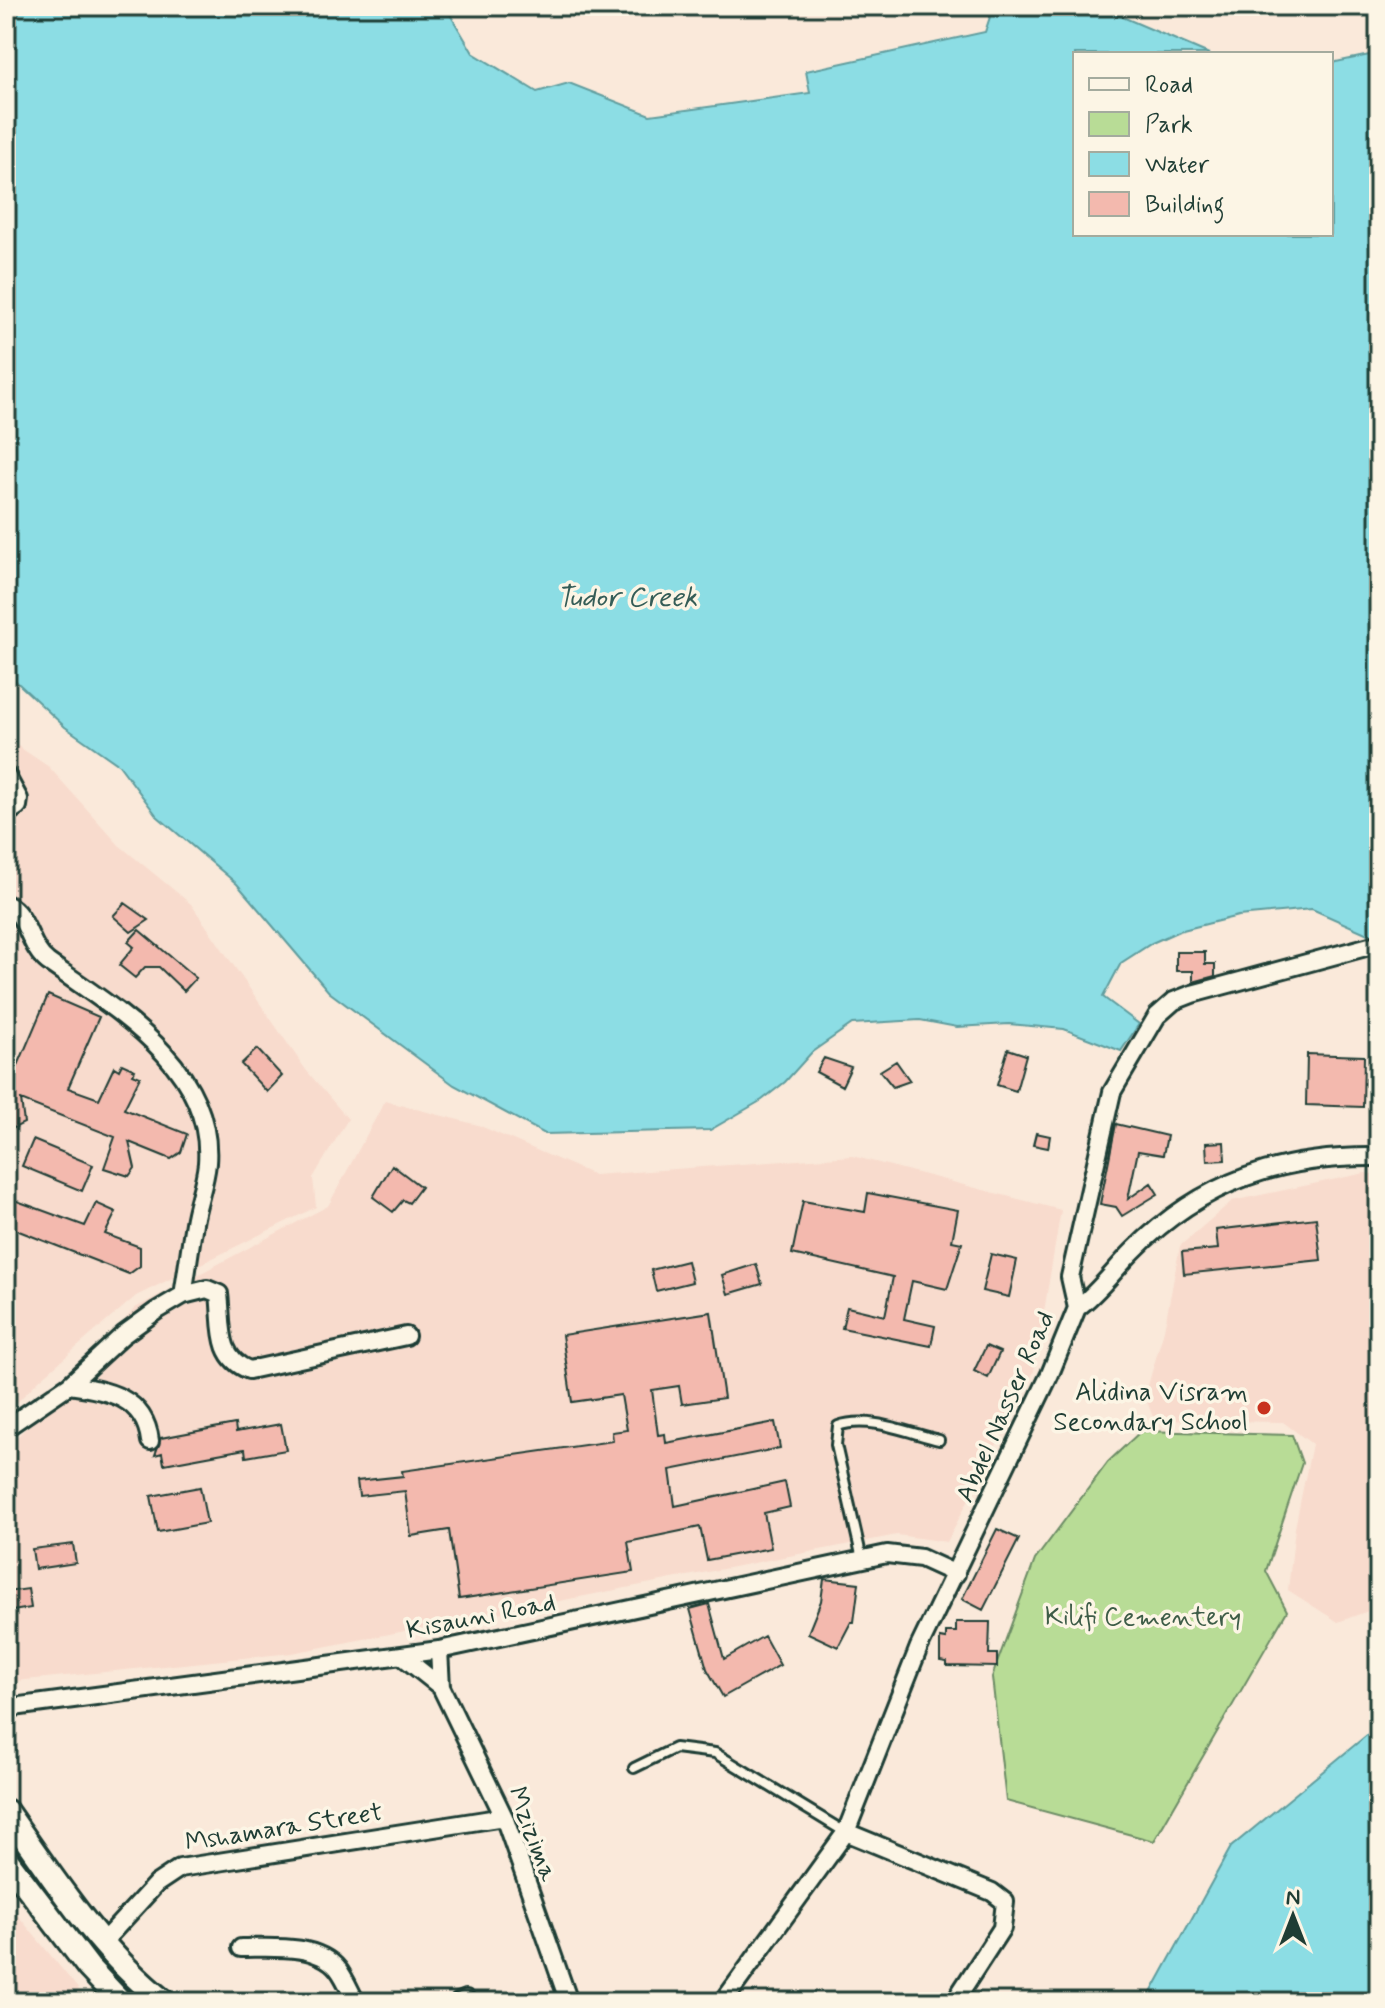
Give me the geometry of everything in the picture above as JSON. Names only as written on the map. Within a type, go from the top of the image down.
[{"type":"main road","points":[[6,1811],[102,1943],[131,1975],[164,2002]]},
{"type":"main road","points":[[6,1859],[89,1968],[121,2002]]},
{"type":"street","points":[[6,775],[19,799],[18,806],[6,814]]},
{"type":"street","points":[[6,904],[20,914],[43,958],[107,1002],[169,1056],[184,1075],[207,1141],[207,1163],[183,1295]]},
{"type":"street","name":"Abdel Nasser Road","points":[[723,2002],[846,1832],[919,1647],[1050,1374],[1077,1308],[1070,1277],[1110,1099],[1157,1016],[1174,1001],[1192,994],[1377,944]]},
{"type":"street","points":[[1077,1308],[1135,1250],[1174,1217],[1193,1203],[1241,1178],[1293,1161],[1379,1157]]},
{"type":"street","points":[[6,1428],[69,1385],[123,1335],[183,1295],[207,1289],[219,1294],[226,1356],[234,1364],[249,1370],[406,1336]]},
{"type":"street","points":[[69,1385],[109,1390],[130,1402],[145,1422],[150,1441]]},
{"type":"street","name":"Kisauni Road","points":[[6,1708],[439,1650],[896,1553],[931,1562],[956,1574]]},
{"type":"street","points":[[439,1650],[441,1687]]},
{"type":"street","points":[[402,1656],[441,1687]]},
{"type":"street","name":"Mzizima","points":[[441,1687],[504,1817],[569,2002]]},
{"type":"street","name":"Mshamara Street","points":[[102,1943],[156,1884],[180,1868],[504,1817]]},
{"type":"street","points":[[846,1832],[992,1892],[1005,1902],[1002,1928],[954,2002]]},
{"type":"street","points":[[241,1948],[296,1950],[322,1957],[337,1968],[356,2002]]},
{"type":"lane","points":[[862,1560],[836,1445],[838,1426],[851,1421],[873,1424],[939,1440]]},
{"type":"lane","points":[[634,1768],[675,1748],[715,1753],[846,1832]]},
{"type":"shaded area","points":[[6,738],[49,767],[119,845],[191,904],[306,1070],[348,1119],[313,1178],[316,1207],[136,1296],[39,1380],[6,1414]]},
{"type":"shaded area","points":[[385,1101],[478,1125],[594,1175],[852,1156],[1061,1210],[1034,1371],[947,1542],[897,1535],[292,1653],[6,1682],[6,1447],[55,1401],[135,1308],[328,1206]]},
{"type":"shaded area","name":"Alidina Visram Secondary School","points":[[1365,1173],[1379,1175],[1379,1607],[1338,1622],[1288,1590],[1295,1528],[1312,1444],[1283,1422],[1154,1420],[1145,1396],[1164,1330],[1180,1246],[1232,1201]]},
{"type":"shaded area","points":[[6,1901],[89,2002],[6,2002]]},
{"type":"green space","name":"Kilifi Cementery","points":[[1141,1431],[1292,1435],[1302,1463],[1266,1571],[1287,1611],[1154,1841],[1006,1801],[992,1677],[1035,1560],[1108,1462]]},
{"type":"water","name":"Tudor Creek","points":[[6,6],[445,6],[473,53],[537,92],[569,83],[650,115],[810,93],[806,71],[985,32],[991,14],[1005,6],[1097,6],[1204,52],[1073,52],[1073,236],[1333,236],[1333,63],[1379,53],[1379,939],[1312,909],[1238,916],[1179,931],[1152,943],[1121,963],[1103,997],[1139,1024],[1121,1051],[1064,1029],[1009,1024],[957,1027],[920,1020],[852,1024],[812,1052],[785,1082],[762,1100],[710,1130],[545,1134],[454,1085],[329,992],[237,884],[157,816],[119,765],[65,727],[6,672]]},
{"type":"water","points":[[1379,1725],[1379,2002],[1146,2002],[1231,1847]]},
{"type":"building","points":[[125,903],[149,920],[131,932],[113,916]]},
{"type":"building","points":[[139,930],[196,978],[184,991],[159,967],[145,967],[135,978],[119,965],[134,947],[128,942]]},
{"type":"building","points":[[1176,952],[1205,952],[1205,964],[1215,964],[1215,976],[1193,982],[1193,971],[1176,971]]},
{"type":"building","points":[[48,995],[99,1017],[68,1088],[99,1099],[114,1067],[119,1070],[122,1064],[135,1070],[133,1074],[140,1077],[124,1109],[187,1134],[181,1152],[171,1159],[129,1142],[135,1168],[129,1176],[104,1168],[115,1137],[21,1100],[24,1123],[6,1132],[6,1064],[17,1068]]},
{"type":"building","points":[[257,1049],[282,1076],[267,1092],[241,1064]]},
{"type":"building","points":[[1008,1049],[1026,1055],[1016,1091],[997,1085]]},
{"type":"building","points":[[1307,1054],[1364,1056],[1363,1107],[1306,1105]]},
{"type":"building","points":[[824,1058],[851,1067],[842,1086],[816,1072]]},
{"type":"building","points":[[896,1061],[910,1081],[893,1087],[880,1071]]},
{"type":"building","points":[[1116,1124],[1167,1136],[1163,1155],[1138,1151],[1128,1199],[1151,1183],[1158,1194],[1122,1216],[1116,1207],[1100,1204]]},
{"type":"building","points":[[1036,1133],[1050,1136],[1048,1148],[1033,1145]]},
{"type":"building","points":[[33,1140],[93,1165],[82,1191],[22,1166]]},
{"type":"building","points":[[1224,1142],[1225,1160],[1207,1161],[1206,1143]]},
{"type":"building","points":[[392,1165],[421,1187],[409,1203],[403,1200],[393,1212],[373,1197]]},
{"type":"building","points":[[868,1193],[958,1210],[952,1241],[962,1243],[947,1289],[912,1281],[904,1319],[935,1326],[931,1346],[842,1328],[847,1307],[885,1316],[893,1277],[792,1254],[803,1201],[865,1212]]},
{"type":"building","points":[[6,1197],[85,1226],[96,1203],[116,1212],[105,1234],[140,1247],[140,1266],[129,1274],[6,1226]]},
{"type":"building","points":[[1316,1218],[1321,1260],[1184,1274],[1182,1252],[1218,1249],[1216,1230]]},
{"type":"building","points":[[991,1254],[1017,1260],[1009,1297],[982,1291]]},
{"type":"building","points":[[687,1261],[692,1282],[656,1291],[651,1270]]},
{"type":"building","points":[[756,1264],[762,1284],[728,1294],[722,1275]]},
{"type":"building","points":[[711,1312],[724,1398],[682,1404],[679,1386],[652,1390],[658,1435],[665,1434],[666,1443],[775,1422],[780,1448],[670,1470],[675,1506],[785,1482],[790,1507],[764,1513],[771,1548],[707,1560],[700,1527],[628,1542],[633,1572],[459,1599],[449,1530],[411,1536],[405,1491],[359,1496],[357,1481],[403,1476],[402,1471],[613,1441],[612,1432],[627,1430],[621,1395],[572,1402],[562,1335]]},
{"type":"building","points":[[986,1346],[1000,1352],[988,1378],[974,1371]]},
{"type":"building","points":[[235,1424],[236,1432],[281,1424],[286,1450],[246,1457],[245,1449],[164,1464],[162,1453],[155,1455],[161,1438]]},
{"type":"building","points":[[200,1487],[207,1523],[158,1532],[151,1496]]},
{"type":"building","points":[[997,1529],[1019,1539],[983,1610],[962,1599]]},
{"type":"building","points":[[73,1544],[76,1563],[35,1569],[32,1549]]},
{"type":"building","points":[[824,1579],[859,1583],[854,1622],[851,1622],[838,1647],[808,1633],[821,1601]]},
{"type":"building","points":[[28,1589],[31,1608],[6,1612],[6,1592]]},
{"type":"building","points":[[709,1604],[724,1659],[764,1636],[780,1665],[723,1697],[707,1669],[690,1609]]},
{"type":"building","points":[[956,1622],[990,1622],[989,1654],[997,1654],[997,1667],[947,1666],[947,1662],[940,1661],[940,1638],[946,1639],[946,1632],[956,1632]]},
{"type":"place","name":"Alidina Visram Secondary School","points":[[1264,1408]]}]
